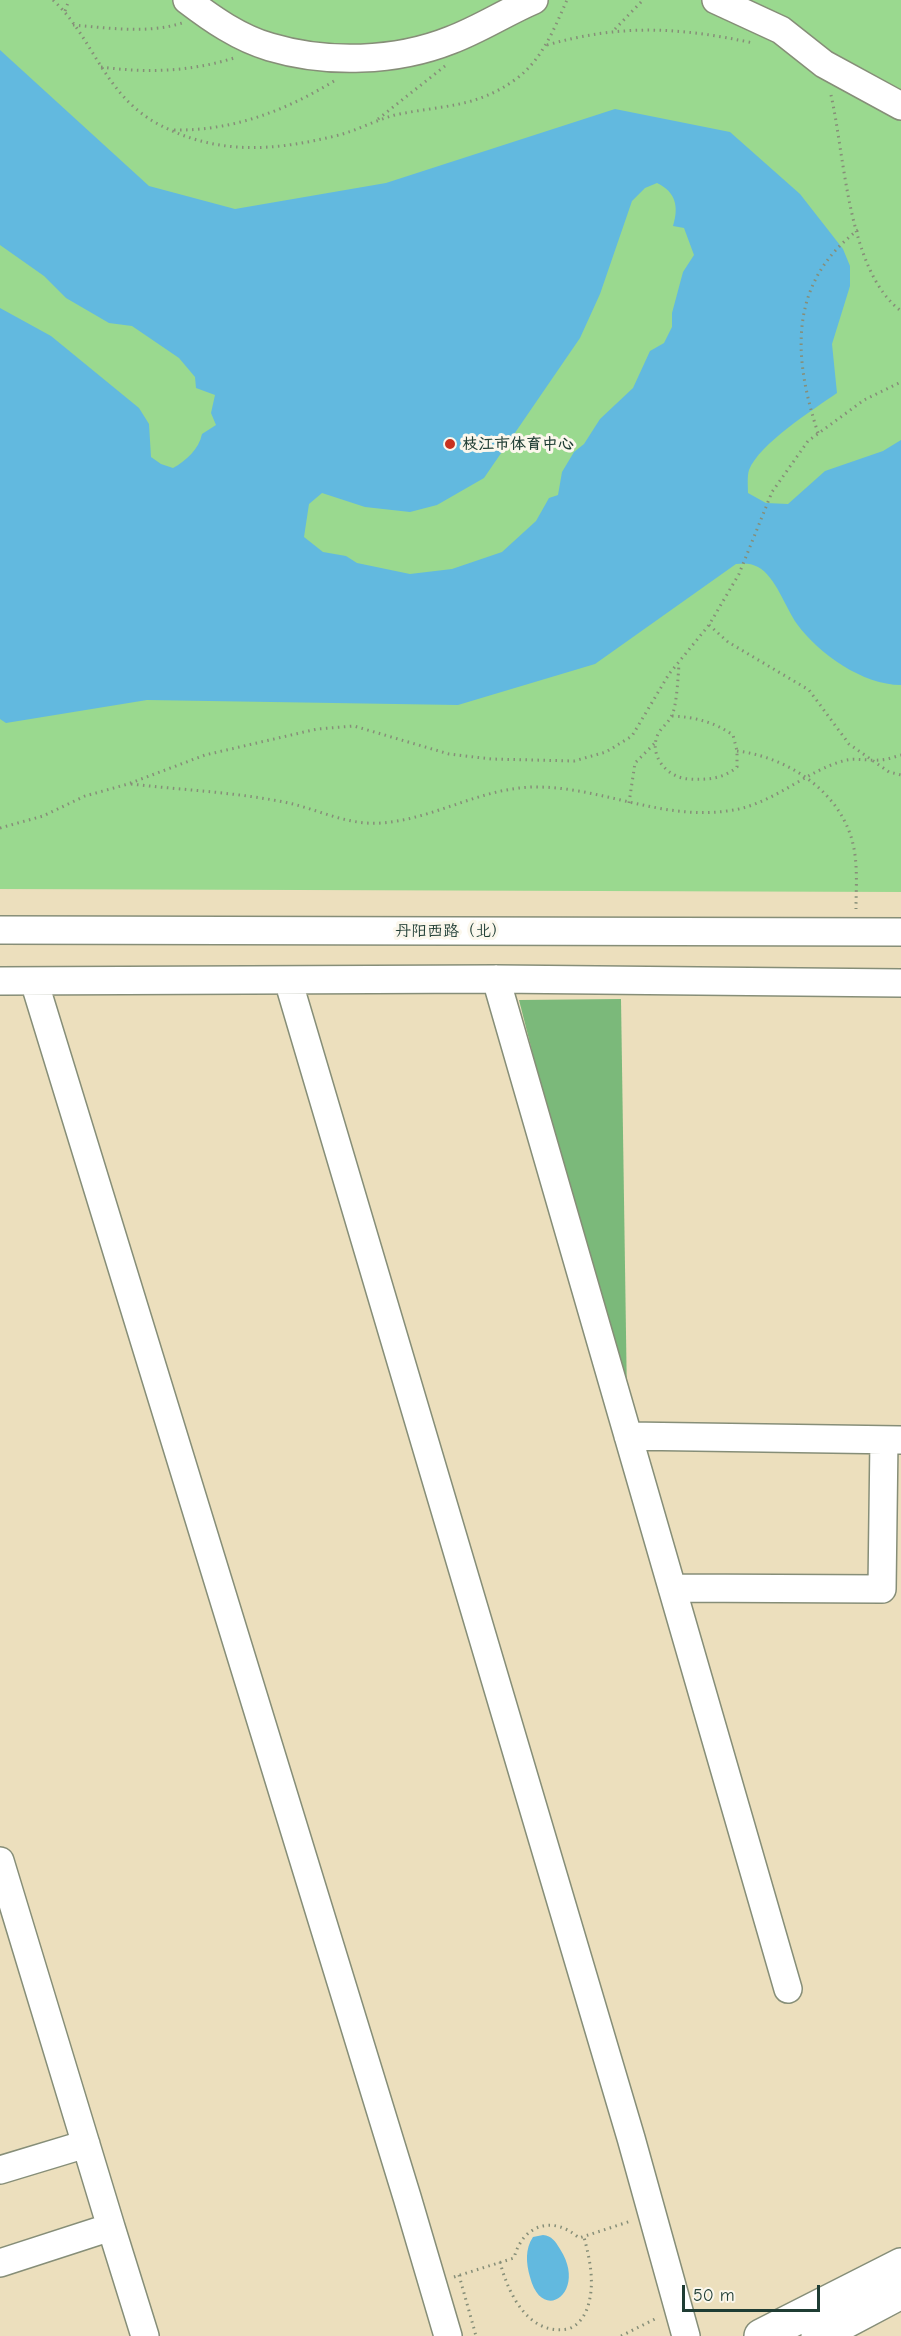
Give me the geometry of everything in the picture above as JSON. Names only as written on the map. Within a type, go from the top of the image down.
[{"type":"main road","points":[[761,2336],[901,2265]]},
{"type":"main road","points":[[818,2336],[901,2292]]},
{"type":"street","points":[[196,8],[230,30],[270,47],[325,57],[353,58],[412,51],[463,35],[534,0]]},
{"type":"street","points":[[716,0],[781,30],[824,64],[901,106]]},
{"type":"street","points":[[768,0],[781,30]]},
{"type":"street","name":"丹阳西路（北）","points":[[0,930],[901,932]]},
{"type":"street","points":[[496,979],[788,1989]]},
{"type":"street","points":[[0,981],[496,979],[901,983]]},
{"type":"street","points":[[288,980],[686,2336]]},
{"type":"street","points":[[34,981],[448,2336]]},
{"type":"street","points":[[628,1436],[892,1440],[892,1589],[672,1588]]},
{"type":"street","points":[[0,1861],[145,2336]]},
{"type":"street","points":[[0,2170],[86,2144]]},
{"type":"street","points":[[0,2263],[111,2228]]},
{"type":"path","points":[[53,0],[65,11],[99,67],[131,105],[157,123],[172,130],[220,147],[250,149],[341,135],[374,122],[418,110],[446,109],[488,96],[516,79],[536,60],[567,0]]},
{"type":"path","points":[[65,11],[69,0]]},
{"type":"path","points":[[614,30],[643,0]]},
{"type":"path","points":[[74,25],[134,29],[169,28],[196,8]]},
{"type":"path","points":[[545,46],[582,35],[614,30],[672,31],[756,44]]},
{"type":"path","points":[[374,122],[440,72],[458,51],[463,35]]},
{"type":"path","points":[[99,67],[158,72],[185,70],[270,47]]},
{"type":"path","points":[[172,130],[204,130],[243,122],[280,109],[338,79],[353,58]]},
{"type":"path","points":[[824,64],[867,264],[888,302],[901,311]]},
{"type":"path","points":[[818,433],[801,363],[801,326],[815,278],[830,253],[858,230]]},
{"type":"path","points":[[0,828],[43,816],[108,788],[128,784],[205,755],[261,740],[317,729],[354,726],[449,754],[491,759],[574,761],[606,752],[632,736],[669,674],[709,626],[739,574],[772,492],[808,441],[864,400],[901,382]]},
{"type":"path","points":[[709,626],[728,642],[809,690],[849,744],[869,760],[901,776]]},
{"type":"path","points":[[629,803],[635,763],[655,743],[672,716],[679,663]]},
{"type":"path","points":[[655,743],[658,760],[666,770],[685,779],[707,780],[728,774],[737,766],[737,751],[733,735],[720,726],[689,717],[672,716]]},
{"type":"path","points":[[737,751],[754,753],[787,765],[808,778],[829,799],[845,822],[853,844],[856,932]]},
{"type":"path","points":[[128,784],[236,793],[291,803],[339,818],[380,824],[420,815],[502,789],[539,787],[579,791],[676,813],[728,812],[772,798],[847,760],[869,760],[901,755]]},
{"type":"path","points":[[433,2284],[514,2258],[521,2239],[528,2232],[547,2225],[556,2225],[579,2238],[652,2214]]},
{"type":"path","points":[[500,2262],[515,2301],[535,2323],[552,2331],[573,2327],[582,2319],[591,2293],[590,2260],[584,2237]]},
{"type":"path","points":[[459,2275],[476,2336]]},
{"type":"path","points":[[621,2336],[678,2308]]},
{"type":"green space","name":"枝江市体育中心","points":[[0,0],[901,0],[901,892],[0,889]]},
{"type":"green space","points":[[621,999],[627,1400],[621,1400],[519,1000]]},
{"type":"water","points":[[0,50],[149,186],[235,209],[386,183],[615,109],[730,132],[800,194],[843,249],[850,266],[850,286],[832,344],[837,393],[788,428],[764,449],[749,470],[748,493],[766,503],[788,504],[825,471],[883,451],[901,440],[901,685],[872,680],[843,666],[806,635],[770,578],[758,567],[742,563],[736,564],[595,664],[458,705],[147,700],[6,723],[0,719],[0,308],[51,336],[139,408],[149,424],[151,457],[161,464],[173,468],[183,462],[195,450],[202,434],[216,425],[211,413],[215,395],[196,388],[195,377],[179,358],[132,326],[109,323],[66,298],[44,276],[0,245]],"holes":[[[657,183],[672,196],[676,206],[673,226],[684,228],[694,255],[683,272],[672,313],[672,327],[664,343],[650,351],[633,388],[600,419],[584,444],[574,452],[562,472],[558,495],[549,498],[536,521],[502,552],[452,569],[410,574],[357,563],[346,556],[323,552],[304,537],[309,504],[322,493],[365,507],[410,512],[437,505],[484,478],[580,338],[600,294],[632,201],[645,188]]]},
{"type":"water","points":[[549,2236],[560,2249],[567,2265],[569,2278],[566,2289],[560,2297],[552,2301],[544,2299],[536,2291],[528,2267],[527,2251],[530,2242],[533,2237]]},
{"type":"place","name":"枝江市体育中心","points":[[450,444]]}]
